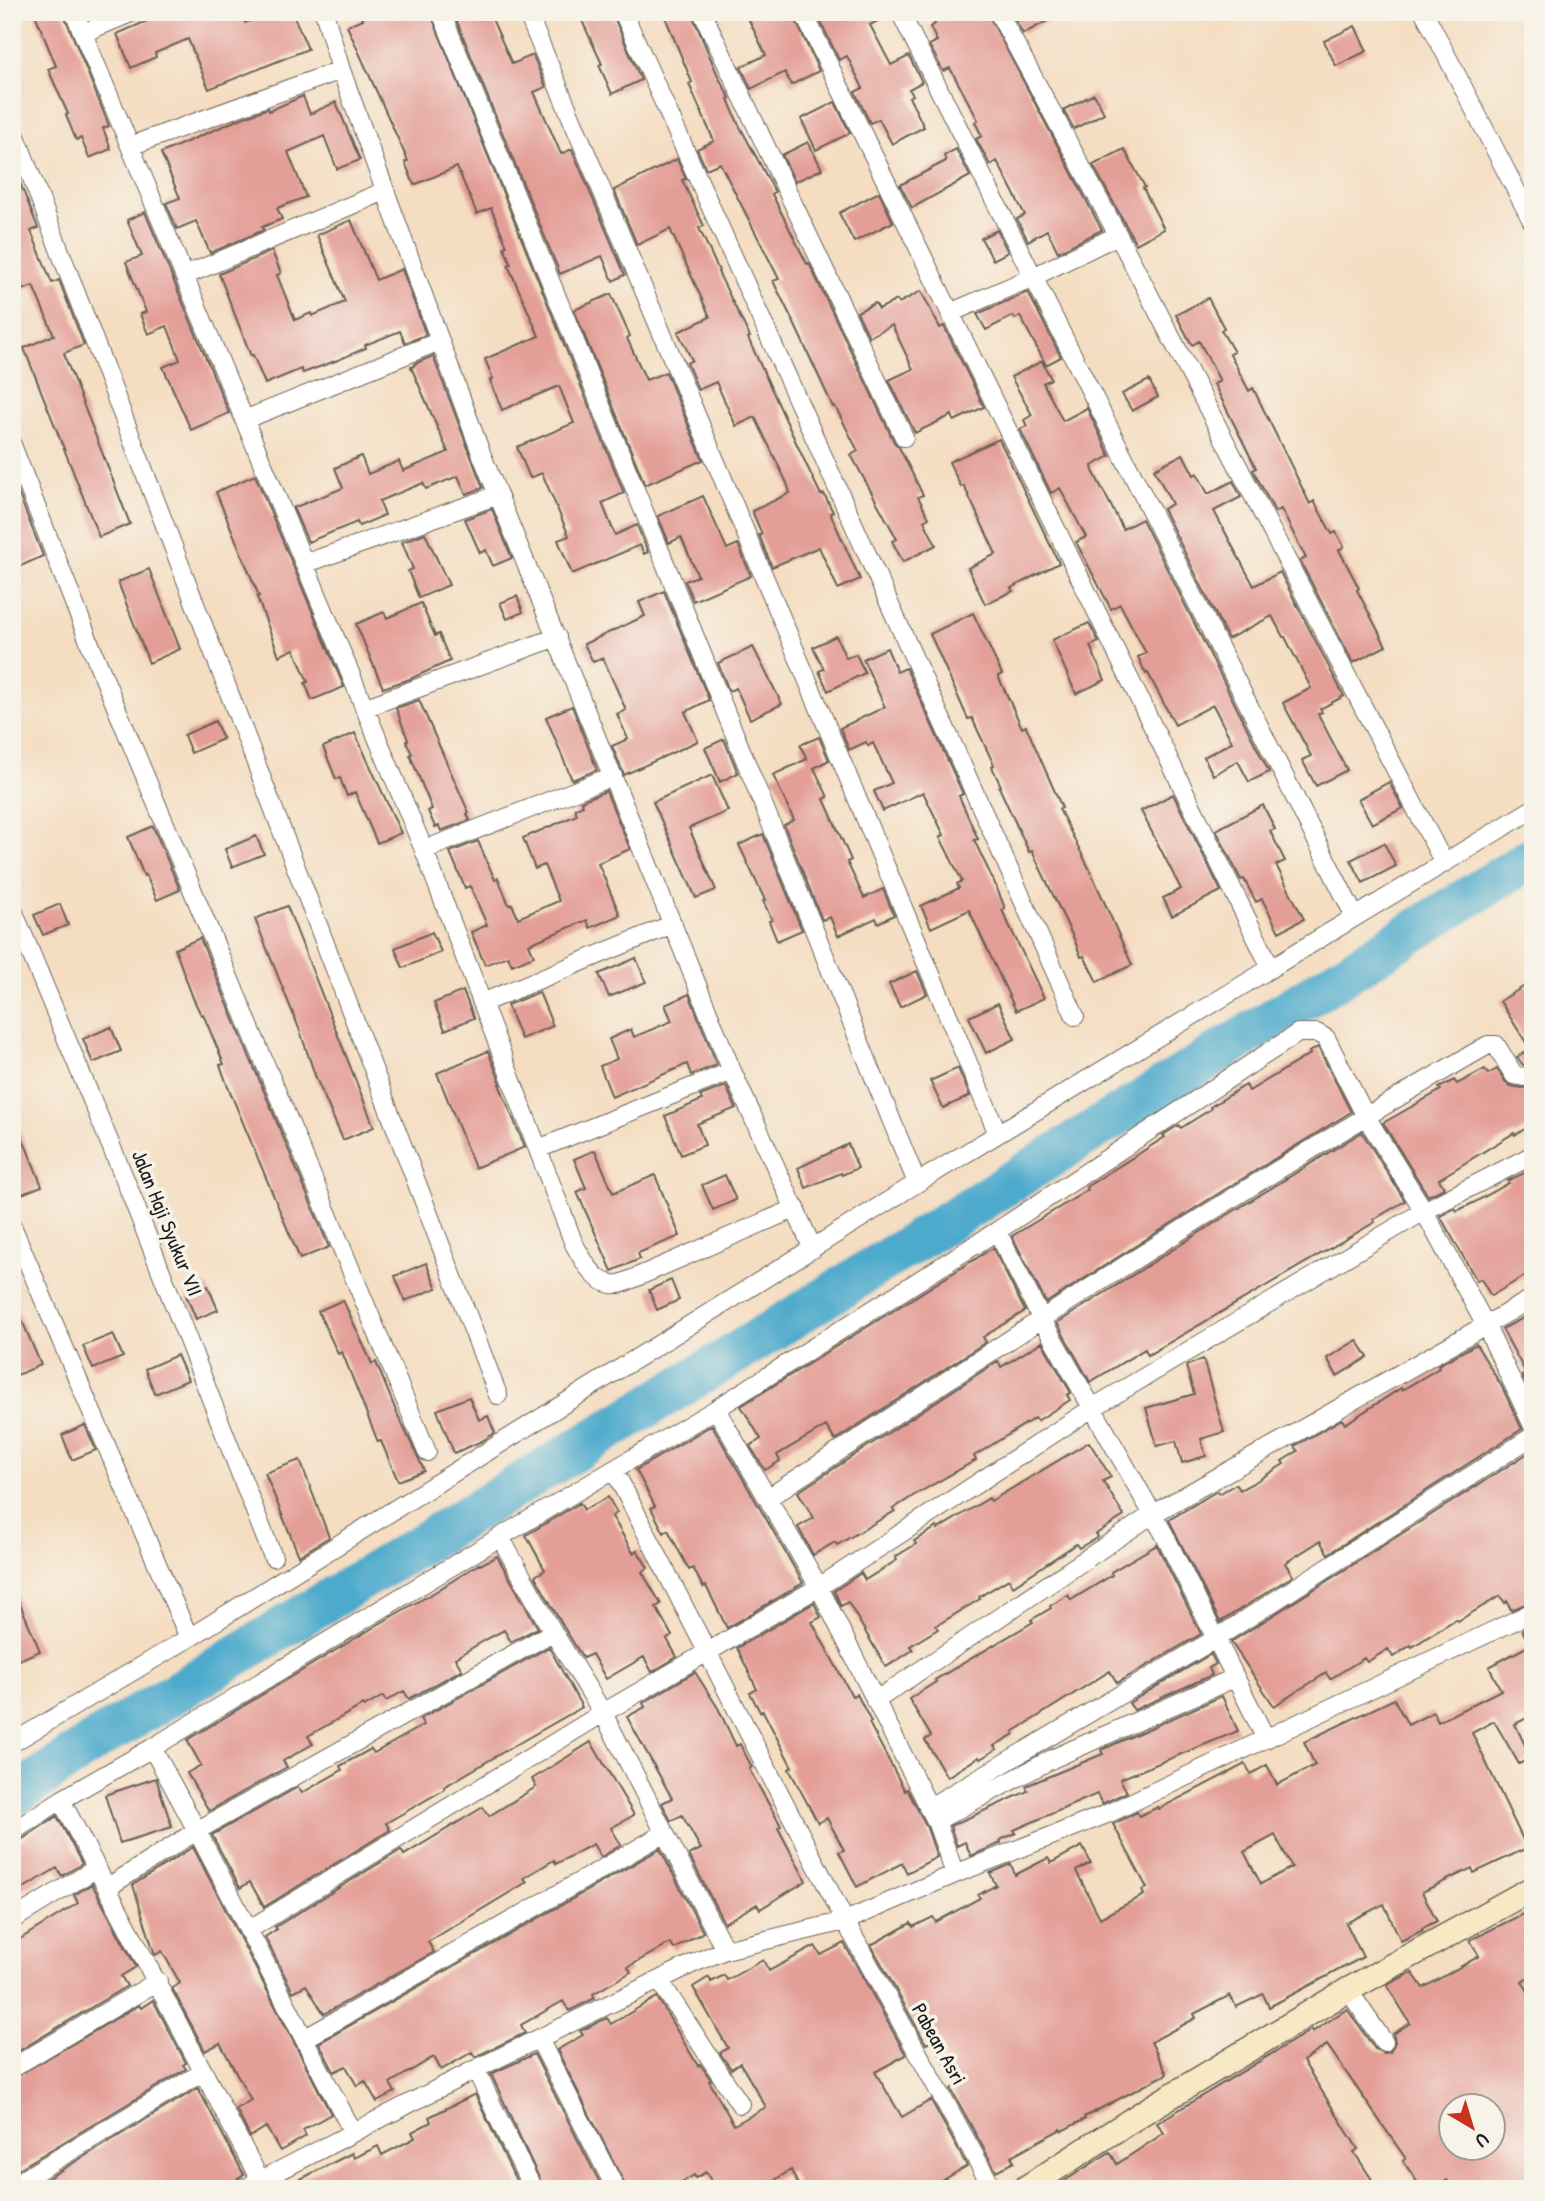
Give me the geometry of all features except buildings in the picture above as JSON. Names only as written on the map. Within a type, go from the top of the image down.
[{"type":"street","points":[[74,12],[424,850],[574,1244],[601,1280],[610,1284],[623,1283],[796,1208]]},
{"type":"street","points":[[83,33],[133,12]]},
{"type":"street","points":[[324,12],[341,70],[498,495],[732,1071],[813,1249]]},
{"type":"street","points":[[440,12],[917,1183]]},
{"type":"street","points":[[527,12],[998,1134]]},
{"type":"street","points":[[623,12],[1075,1016]]},
{"type":"street","points":[[702,12],[904,437]]},
{"type":"street","points":[[803,12],[1271,968]]},
{"type":"street","points":[[900,12],[1355,917]]},
{"type":"street","points":[[998,12],[1118,235],[1444,863]]},
{"type":"street","points":[[1424,12],[1533,223]]},
{"type":"street","points":[[130,146],[341,70]]},
{"type":"street","points":[[12,126],[498,1395]]},
{"type":"street","points":[[184,276],[385,191]]},
{"type":"street","points":[[950,313],[1118,235]]},
{"type":"street","points":[[244,420],[440,341]]},
{"type":"street","points":[[12,445],[94,654],[428,1452]]},
{"type":"street","points":[[304,564],[498,495]]},
{"type":"street","points":[[365,708],[557,637]]},
{"type":"street","points":[[424,850],[613,776]]},
{"type":"street","points":[[12,1743],[189,1638],[917,1183],[1533,809]]},
{"type":"street","name":"Jalan Haji Syukur VII","points":[[12,908],[124,1177],[273,1557]]},
{"type":"street","points":[[482,1003],[673,924]]},
{"type":"street","points":[[12,1832],[61,1800],[716,1409],[997,1231],[1298,1033],[1317,1033],[1326,1038],[1365,1115],[1424,1212],[1485,1324],[1533,1426]]},
{"type":"street","points":[[768,1498],[1041,1318],[1365,1115],[1488,1045],[1496,1045],[1514,1075],[1524,1077],[1533,1074]]},
{"type":"street","points":[[538,1149],[732,1071]]},
{"type":"street","points":[[248,1930],[603,1713],[819,1587],[1094,1407],[1424,1212],[1533,1155]]},
{"type":"street","points":[[12,1226],[189,1638]]},
{"type":"street","points":[[997,1231],[1041,1318],[1153,1514],[1266,1739]]},
{"type":"street","points":[[875,1701],[1153,1514],[1533,1298]]},
{"type":"street","points":[[716,1409],[819,1587],[932,1814],[955,1874]]},
{"type":"street","points":[[932,1814],[1215,1639],[1533,1436]]},
{"type":"street","name":"Pabean Asri","points":[[614,1470],[845,1920],[993,2189]]},
{"type":"street","points":[[500,1537],[553,1632],[603,1713],[725,1950]]},
{"type":"street","points":[[61,1800],[158,1981],[203,2072],[252,2184],[476,2069],[725,1950],[845,1920],[1107,1814],[1533,1612]]},
{"type":"street","points":[[108,1887],[198,1830],[553,1632]]},
{"type":"street","points":[[932,1814],[1234,1678]]},
{"type":"street","points":[[152,1748],[198,1830],[353,2132]]},
{"type":"street","points":[[304,2039],[665,1833]]},
{"type":"street","points":[[12,1920],[97,1868]]},
{"type":"street","points":[[1024,2189],[1144,2112],[1348,1990],[1533,1888]]},
{"type":"street","points":[[659,1980],[740,2105]]},
{"type":"street","points":[[12,2068],[158,1981]]},
{"type":"street","points":[[1348,1990],[1384,2042]]},
{"type":"street","points":[[539,2039],[616,2189]]},
{"type":"street","points":[[476,2069],[533,2189]]},
{"type":"street","points":[[12,2186],[203,2072]]},
{"type":"waterway","points":[[12,1797],[97,1740],[728,1358],[1533,857]]}]
